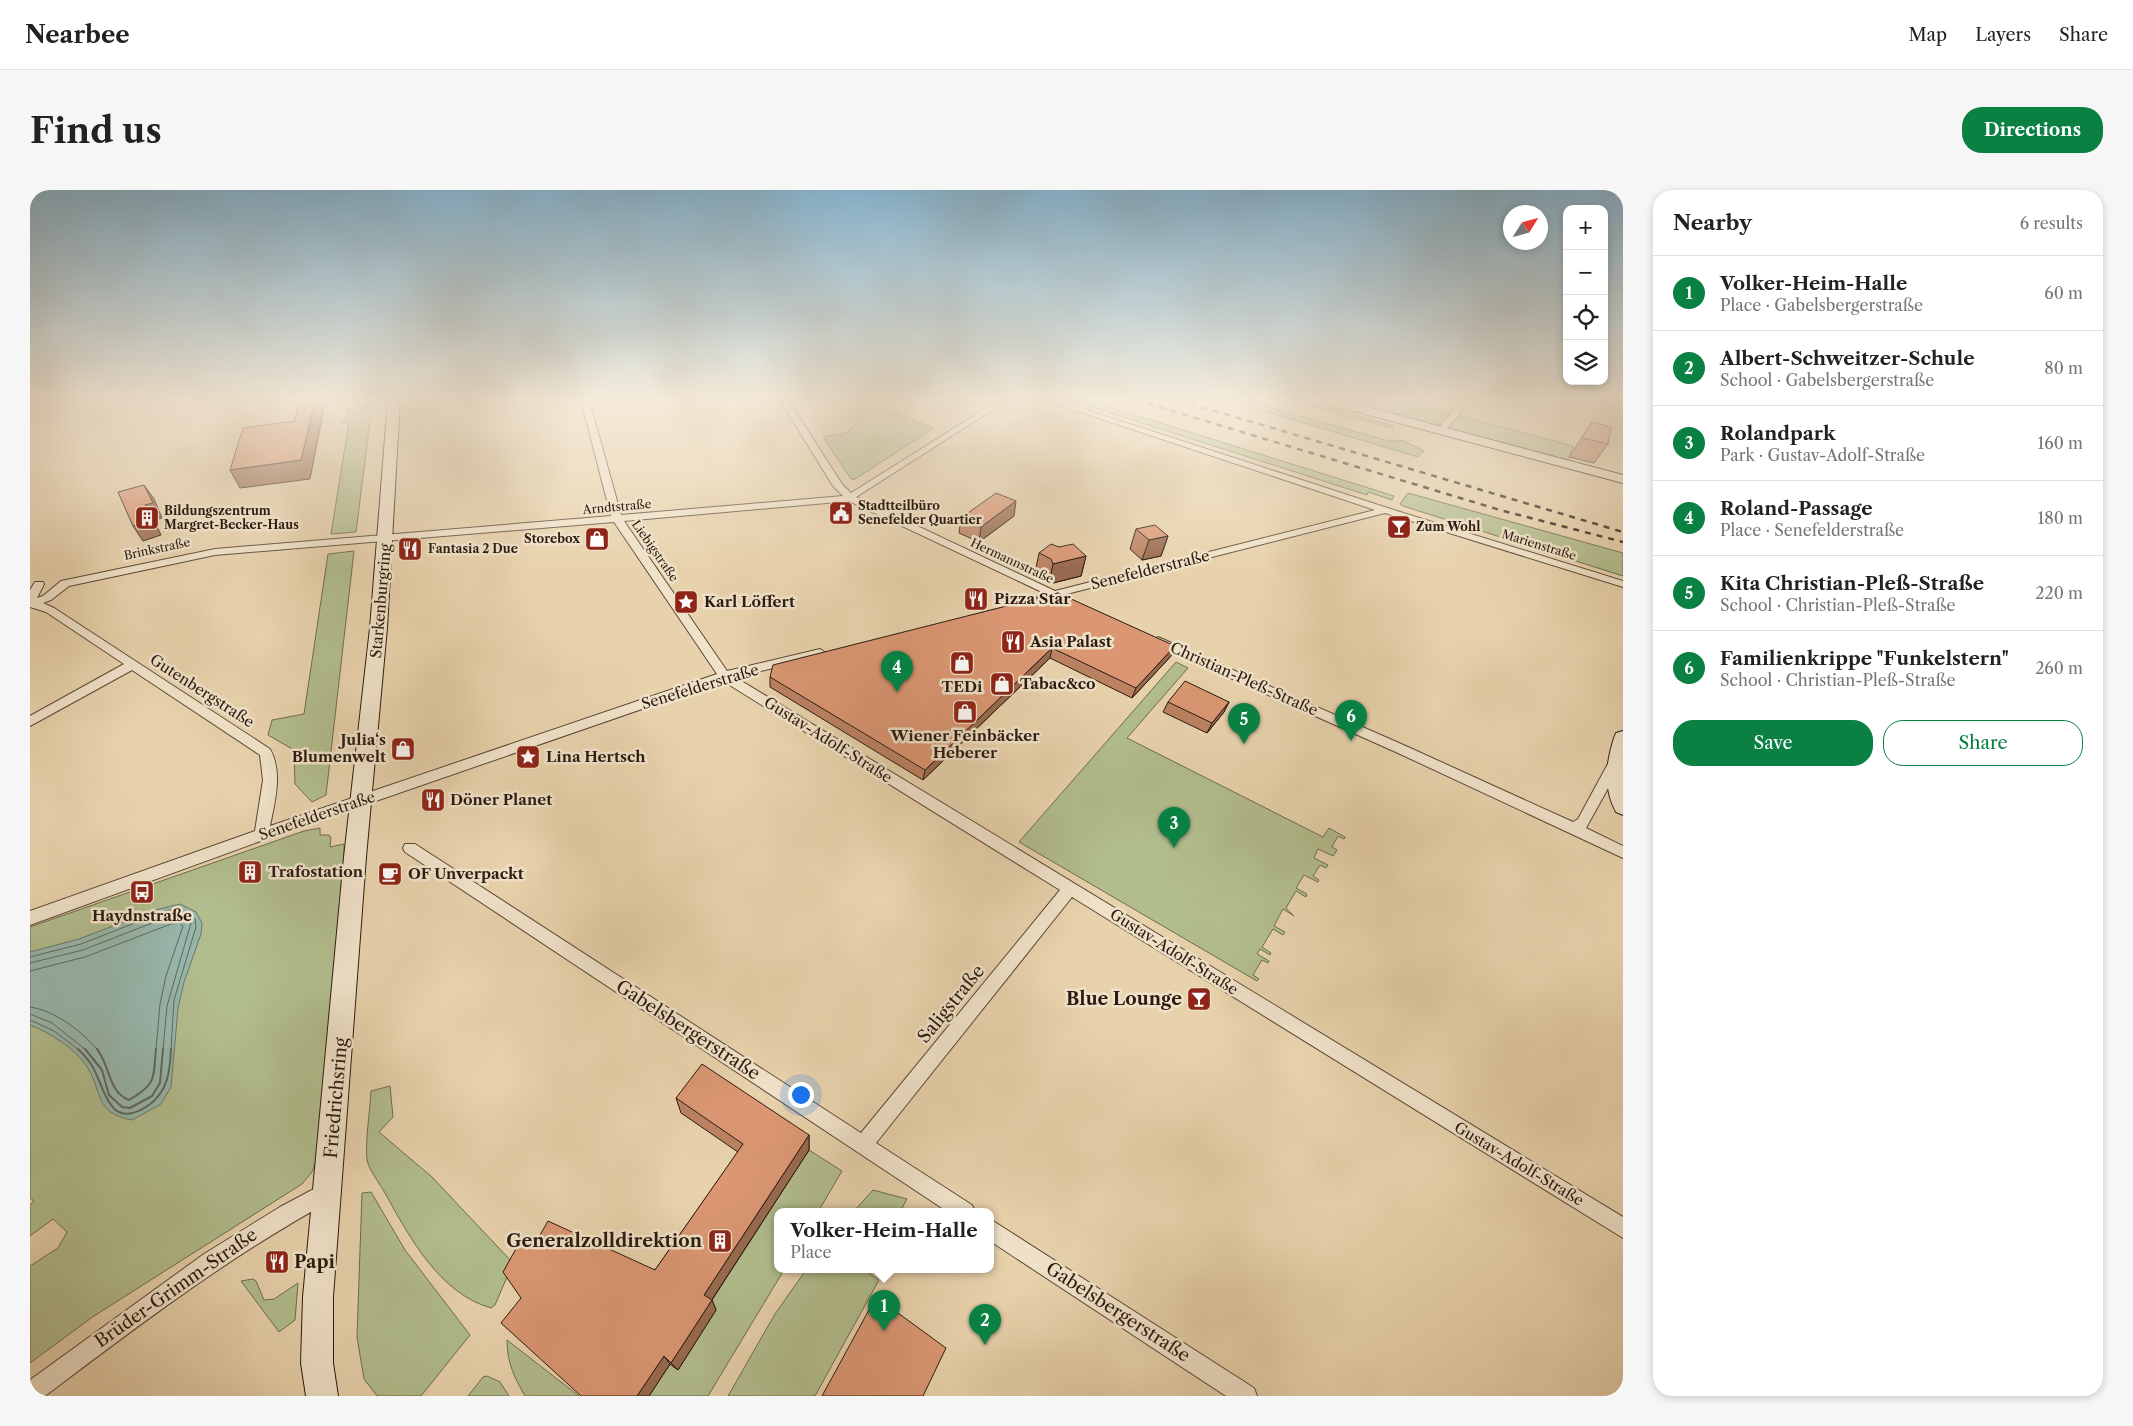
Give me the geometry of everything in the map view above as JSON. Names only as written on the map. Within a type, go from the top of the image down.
[{"type":"street","name":"Starkenburgring","points":[[363,801],[386,540],[391,456]]},
{"type":"street","name":"Liebigstraße","points":[[600,456],[616,519],[724,676]]},
{"type":"street","name":"Hermannstraße","points":[[819,456],[838,486],[860,505],[1055,594]]},
{"type":"street","points":[[850,498],[916,456]]},
{"type":"street","name":"Marienstraße","points":[[1221,456],[1623,584]]},
{"type":"street","points":[[1537,456],[1623,479]]},
{"type":"street","name":"Arndtstraße","points":[[386,540],[834,502],[850,498]]},
{"type":"street","name":"Senefelderstraße","points":[[1027,601],[1387,510]]},
{"type":"street","name":"Brinkstraße","points":[[31,603],[48,604],[65,583],[204,554],[386,540]]},
{"type":"street","points":[[31,603],[34,584],[65,583]]},
{"type":"street","points":[[1055,594],[1072,602]]},
{"type":"street","name":"Gutenbergstraße","points":[[48,604],[132,665],[259,748],[270,758],[262,835]]},
{"type":"street","name":"Christian-Pleß-Straße","points":[[1148,636],[1623,852]]},
{"type":"street","name":"Senefelderstraße","points":[[30,918],[262,835],[724,676],[829,651]]},
{"type":"street","points":[[30,722],[132,665]]},
{"type":"street","name":"Gustav-Adolf-Straße","points":[[724,676],[1623,1228]]},
{"type":"street","points":[[1623,738],[1616,763],[1615,780],[1623,807]]},
{"type":"street","points":[[1574,829],[1583,823],[1616,763]]},
{"type":"street","name":"Friedrichsring","points":[[322,1396],[317,1363],[318,1297],[355,857],[363,801]]},
{"type":"street","name":"Gabelsbergerstraße","points":[[410,848],[959,1208]]},
{"type":"street","name":"Saligstraße","points":[[863,1145],[1070,888]]},
{"type":"street","name":"Brüder-Grimm-Straße","points":[[30,1394],[236,1243],[276,1218],[328,1192]]},
{"type":"street","name":"Gabelsbergerstraße","points":[[994,1232],[1246,1396]]},
{"type":"green space","points":[[343,456],[366,456],[356,532],[331,534]]},
{"type":"green space","points":[[836,456],[890,456],[855,479],[851,479]]},
{"type":"green space","points":[[1246,456],[1267,456],[1394,496],[1392,500],[1368,492],[1367,495]]},
{"type":"green space","points":[[1554,456],[1569,456],[1568,460]]},
{"type":"green space","points":[[1408,493],[1623,553],[1623,576],[1403,506],[1400,504]]},
{"type":"green space","points":[[354,551],[326,795],[312,802],[295,784],[294,750],[268,735],[272,720],[304,714],[328,554]]},
{"type":"green space","points":[[1176,662],[1188,668],[1127,738],[1323,837],[1329,828],[1345,837],[1344,839],[1338,836],[1332,847],[1337,850],[1333,856],[1318,849],[1314,858],[1328,865],[1326,868],[1320,865],[1313,876],[1319,880],[1318,882],[1304,875],[1296,888],[1307,894],[1306,897],[1296,891],[1286,908],[1294,916],[1283,909],[1274,926],[1285,932],[1283,935],[1273,929],[1262,947],[1271,953],[1270,955],[1260,949],[1257,954],[1269,961],[1268,963],[1262,960],[1253,975],[1259,979],[1257,981],[1019,842]]},
{"type":"green space","points":[[320,828],[320,835],[329,835],[331,838],[330,847],[344,844],[344,872],[316,1161],[312,1172],[302,1184],[94,1316],[30,1363],[30,1266],[58,1248],[67,1232],[53,1219],[30,1236],[30,1205],[34,1201],[30,1198],[30,927],[304,831]]},
{"type":"green space","points":[[390,1086],[393,1117],[379,1132],[432,1177],[513,1263],[495,1305],[491,1308],[473,1301],[456,1290],[428,1262],[405,1228],[370,1168],[367,1160],[367,1144],[371,1091]]},
{"type":"green space","points":[[809,1150],[842,1171],[820,1208],[774,1208],[774,1273],[782,1273],[708,1396],[649,1396],[670,1364],[678,1370],[709,1304]]},
{"type":"green space","points":[[873,1190],[907,1199],[902,1208],[857,1208]]},
{"type":"green space","points":[[371,1192],[405,1250],[470,1335],[421,1396],[377,1396],[364,1379],[357,1337],[362,1193]]},
{"type":"green space","points":[[804,1273],[868,1273],[879,1280],[815,1396],[728,1396],[775,1314]]},
{"type":"green space","points":[[253,1279],[256,1281],[264,1300],[274,1299],[298,1283],[295,1320],[279,1332],[241,1281]]},
{"type":"green space","points":[[507,1340],[579,1396],[525,1396],[512,1369],[508,1355]]},
{"type":"green space","points":[[487,1376],[500,1382],[509,1396],[468,1396],[483,1377]]},
{"type":"water","points":[[180,904],[196,912],[202,923],[201,934],[184,982],[178,1008],[171,1087],[161,1104],[132,1120],[120,1117],[105,1106],[91,1074],[81,1059],[53,1036],[30,1025],[30,952],[79,939],[155,910]]},
{"type":"building","points":[[234,456],[302,456],[301,460],[230,470]]},
{"type":"building","points":[[144,485],[153,503],[145,505],[152,520],[133,526],[118,492]]},
{"type":"building","points":[[996,493],[1016,501],[981,527],[961,518]]},
{"type":"building","points":[[1155,525],[1168,536],[1149,540],[1136,529]]},
{"type":"building","points":[[1051,544],[1059,547],[1073,544],[1086,556],[1053,564],[1051,559],[1039,553]]},
{"type":"building","points":[[1058,593],[1175,646],[1136,688],[1052,648],[925,770],[770,677],[773,665]]},
{"type":"building","points":[[1185,681],[1229,702],[1212,723],[1168,702]]},
{"type":"building","name":"Generalzolldirektion","points":[[702,1064],[809,1135],[704,1295],[712,1300],[671,1363],[664,1356],[637,1396],[581,1396],[501,1323],[521,1298],[503,1272],[522,1238],[536,1242],[548,1221],[655,1270],[743,1144],[676,1098]]},
{"type":"building","points":[[876,1297],[946,1348],[923,1396],[822,1396]]},
{"type":"railway","points":[[1322,456],[1500,510],[1623,542]]},
{"type":"railway","points":[[1368,456],[1623,532]]},
{"type":"place","name":"Stadtteilbüro Senefelder Quartier","points":[[841,513]]},
{"type":"place","name":"Bildungszentrum Margret-Becker-Haus","points":[[147,518]]},
{"type":"place","name":"Zum Wohl","points":[[1399,527]]},
{"type":"place","name":"Storebox","points":[[597,539]]},
{"type":"place","name":"Fantasia 2 Due","points":[[410,549]]},
{"type":"place","name":"Pizza Star","points":[[976,599]]},
{"type":"place","name":"Karl Löffert","points":[[686,602]]},
{"type":"place","name":"Asia Palast","points":[[1013,642]]},
{"type":"place","name":"TEDi","points":[[962,663]]},
{"type":"place","name":"Tabac&co","points":[[1002,684]]},
{"type":"place","name":"Roland-Passage","points":[[897,692]]},
{"type":"place","name":"Wiener Feinbäcker Heberer","points":[[965,712]]},
{"type":"place","name":"Familienkrippe \"Funkelstern\"","points":[[1351,741]]},
{"type":"place","name":"Kita Christian-Pleß-Straße","points":[[1244,744]]},
{"type":"place","name":"Julia‘s Blumenwelt","points":[[403,749]]},
{"type":"place","name":"Lina Hertsch","points":[[528,757]]},
{"type":"place","name":"Döner Planet","points":[[433,800]]},
{"type":"place","name":"Rolandpark","points":[[1174,848]]},
{"type":"place","name":"Trafostation","points":[[250,872]]},
{"type":"place","name":"OF Unverpackt","points":[[390,874]]},
{"type":"place","name":"Haydnstraße","points":[[142,892]]},
{"type":"place","name":"Blue Lounge","points":[[1199,999]]},
{"type":"place","name":"Generalzolldirektion","points":[[720,1241]]},
{"type":"place","name":"Papi","points":[[277,1262]]},
{"type":"place","name":"Volker-Heim-Halle","points":[[884,1331]]},
{"type":"place","name":"Albert-Schweitzer-Schule","points":[[985,1345]]}]
